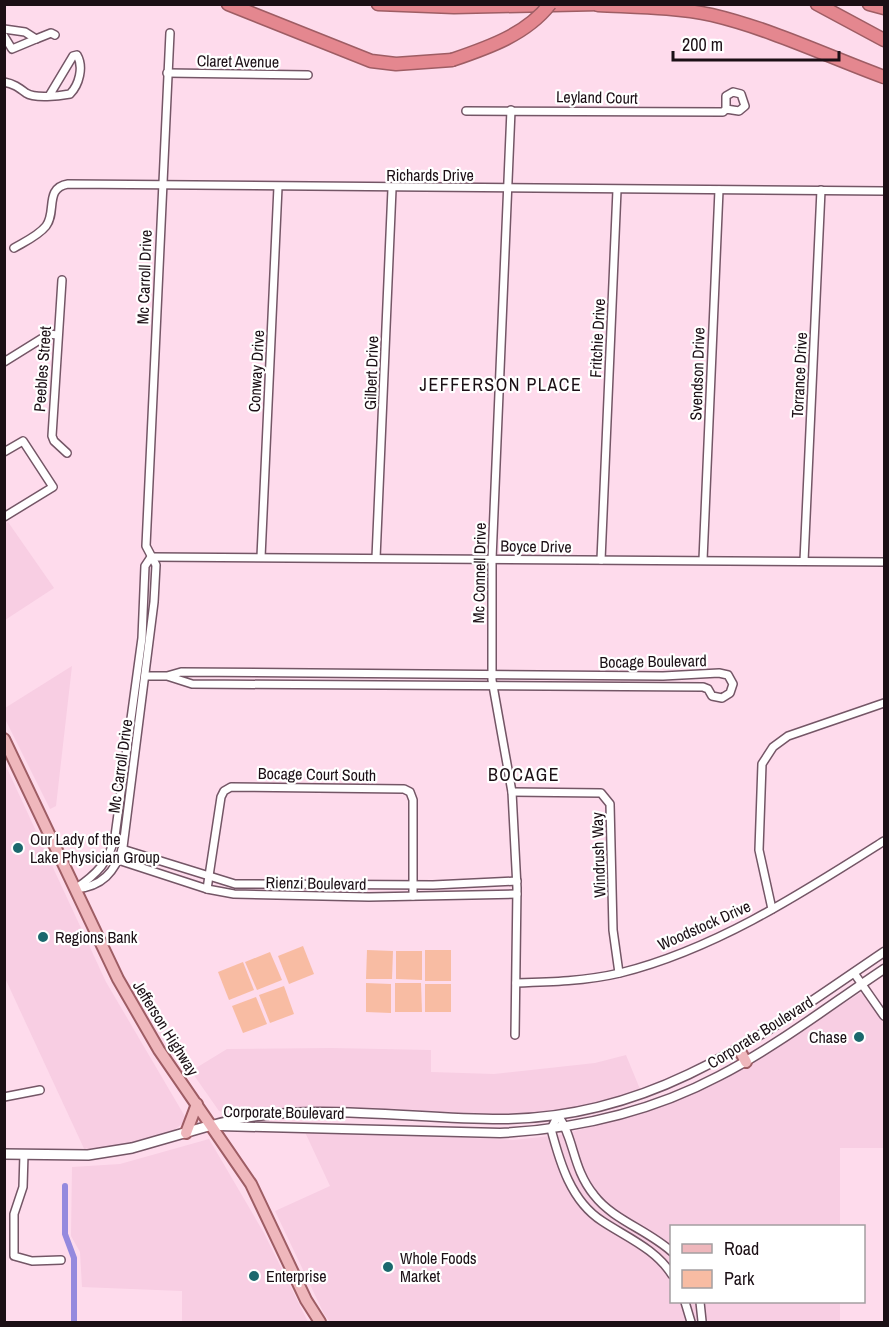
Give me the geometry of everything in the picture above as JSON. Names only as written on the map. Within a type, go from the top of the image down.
[{"type":"highway","points":[[228,4],[371,61],[396,64],[452,60],[495,45],[522,29],[550,4]]},
{"type":"highway","points":[[378,4],[444,7],[599,4],[672,9],[711,15],[776,35],[885,77]]},
{"type":"highway","points":[[869,4],[885,8]]},
{"type":"highway","points":[[822,7],[885,40]]},
{"type":"main road","name":"Jefferson Highway","points":[[4,739],[129,1000],[159,1050],[251,1184],[306,1300],[320,1323]]},
{"type":"main road","points":[[739,1049],[746,1062]]},
{"type":"main road","points":[[186,1133],[197,1104]]},
{"type":"main road","points":[[4,1154],[87,1155],[132,1148],[212,1125]]},
{"type":"street","points":[[4,29],[26,32],[36,39]]},
{"type":"street","points":[[4,36],[12,49],[51,33],[55,35]]},
{"type":"street","name":"Mc Carroll Drive","points":[[75,889],[92,888],[97,885],[118,861],[122,849],[152,632],[156,565],[146,546],[161,184],[170,33]]},
{"type":"street","points":[[4,82],[17,85],[27,94],[49,96],[70,94],[75,89],[81,68],[77,55],[73,56],[56,88],[49,96]]},
{"type":"street","name":"Claret Avenue","points":[[167,73],[308,75]]},
{"type":"street","name":"Leyland Court","points":[[466,111],[723,112],[726,109]]},
{"type":"street","name":"Mc Connell Drive","points":[[511,110],[492,559],[492,675],[512,792],[517,881],[515,1035]]},
{"type":"street","name":"Richards Drive","points":[[14,248],[42,231],[48,224],[51,216],[52,196],[60,185],[161,184],[392,189],[507,187],[885,192]]},
{"type":"street","name":"Conway Drive","points":[[261,557],[278,187]]},
{"type":"street","name":"Gilbert Drive","points":[[376,558],[392,189]]},
{"type":"street","name":"Fritchie Drive","points":[[601,560],[617,190]]},
{"type":"street","name":"Svendson Drive","points":[[703,560],[719,190]]},
{"type":"street","name":"Torrance Drive","points":[[804,561],[821,190]]},
{"type":"street","name":"Peebles Street","points":[[62,280],[52,436],[54,441],[67,453]]},
{"type":"street","points":[[4,362],[49,334],[57,335]]},
{"type":"street","points":[[4,452],[23,441],[53,487],[4,517]]},
{"type":"street","name":"Mc Carroll Drive","points":[[75,889],[102,867],[111,852],[115,836],[142,638],[145,566],[151,557]]},
{"type":"street","name":"Boyce Drive","points":[[151,557],[885,562]]},
{"type":"street","name":"Bocage Boulevard","points":[[145,676],[167,676],[181,672],[663,676],[719,673],[728,675],[733,684],[730,693],[722,698],[712,696],[708,689],[703,687],[192,684],[167,676]]},
{"type":"street","points":[[772,909],[759,850],[762,764],[773,747],[789,736],[885,703]]},
{"type":"street","name":"Bocage Court South","points":[[210,877],[224,791],[231,787],[404,789],[410,792],[413,800],[413,885]]},
{"type":"street","name":"Windrush Way","points":[[512,792],[601,793],[607,798],[610,804],[613,937],[620,973]]},
{"type":"street","name":"Woodstock Drive","points":[[516,983],[575,980],[620,973],[680,954],[792,900],[885,841]]},
{"type":"street","name":"Rienzi Boulevard","points":[[122,849],[210,877],[246,884],[413,885],[517,881]]},
{"type":"street","name":"Rienzi Boulevard","points":[[118,861],[207,889],[252,896],[517,894]]},
{"type":"street","points":[[207,889],[210,877]]},
{"type":"street","points":[[413,885],[413,896]]},
{"type":"street","name":"Corporate Boulevard","points":[[212,1125],[240,1118],[296,1113],[508,1119],[558,1115],[603,1106],[662,1087],[716,1063],[885,952]]},
{"type":"street","name":"Corporate Boulevard","points":[[212,1125],[500,1133],[566,1127],[631,1113],[664,1102],[746,1062],[885,969]]},
{"type":"street","points":[[854,973],[885,1016]]},
{"type":"street","points":[[4,1097],[40,1090]]},
{"type":"street","points":[[669,1264],[600,1220],[586,1207],[570,1184],[560,1162],[551,1129],[558,1115],[566,1127],[574,1161],[594,1196],[610,1210],[652,1236],[670,1250]]},
{"type":"street","points":[[24,1154],[23,1187],[14,1214],[14,1256],[32,1261],[61,1260]]},
{"type":"street","points":[[685,1303],[691,1322],[704,1322],[700,1303]]},
{"type":"shaded area","points":[[8,522],[54,588],[5,620],[4,525]]},
{"type":"shaded area","points":[[72,666],[56,806],[50,809],[5,719],[5,708]]},
{"type":"shaded area","points":[[4,762],[106,982],[187,1120],[174,1130],[87,1155],[5,978]]},
{"type":"shaded area","points":[[860,993],[867,997],[884,1022],[884,1148],[840,1148],[840,1225],[670,1225],[670,1303],[840,1303],[840,1322],[330,1322],[324,1314],[275,1211],[330,1186],[304,1130],[513,1140],[560,1135],[650,1111],[741,1070]]},
{"type":"shaded area","points":[[227,1049],[431,1050],[431,1072],[494,1074],[595,1063],[626,1055],[642,1094],[559,1112],[508,1119],[384,1115],[240,1118],[219,1111],[191,1071]]},
{"type":"shaded area","points":[[209,1139],[264,1233],[308,1322],[182,1322],[182,1291],[82,1287],[80,1252],[71,1236],[72,1167],[120,1164]]},
{"type":"green space","points":[[303,946],[314,974],[289,984],[278,956]]},
{"type":"green space","points":[[367,950],[393,951],[392,979],[366,979]]},
{"type":"green space","points":[[425,950],[451,950],[451,981],[425,981]]},
{"type":"green space","points":[[396,951],[422,951],[422,980],[396,979]]},
{"type":"green space","points":[[270,952],[282,980],[257,990],[245,962]]},
{"type":"green space","points":[[243,962],[254,990],[229,1000],[218,972]]},
{"type":"green space","points":[[366,983],[391,984],[391,1013],[366,1012]]},
{"type":"green space","points":[[395,983],[421,983],[422,1012],[395,1012]]},
{"type":"green space","points":[[425,984],[451,984],[451,1012],[425,1012]]},
{"type":"green space","points":[[284,986],[294,1014],[270,1023],[259,995]]},
{"type":"green space","points":[[256,997],[267,1024],[243,1033],[232,1006]]},
{"type":"waterway","points":[[65,1186],[65,1234],[74,1258],[74,1322]]},
{"type":"place","name":"Our Lady of the Lake Physician Group","points":[[18,848]]},
{"type":"place","name":"Regions Bank","points":[[43,937]]},
{"type":"place","name":"Chase","points":[[859,1037]]},
{"type":"place","name":"Whole Foods Market","points":[[388,1267]]},
{"type":"place","name":"Enterprise","points":[[254,1276]]},
{"type":"district","name":"JEFFERSON PLACE","points":[[501,385]]},
{"type":"district","name":"BOCAGE","points":[[524,775]]}]
